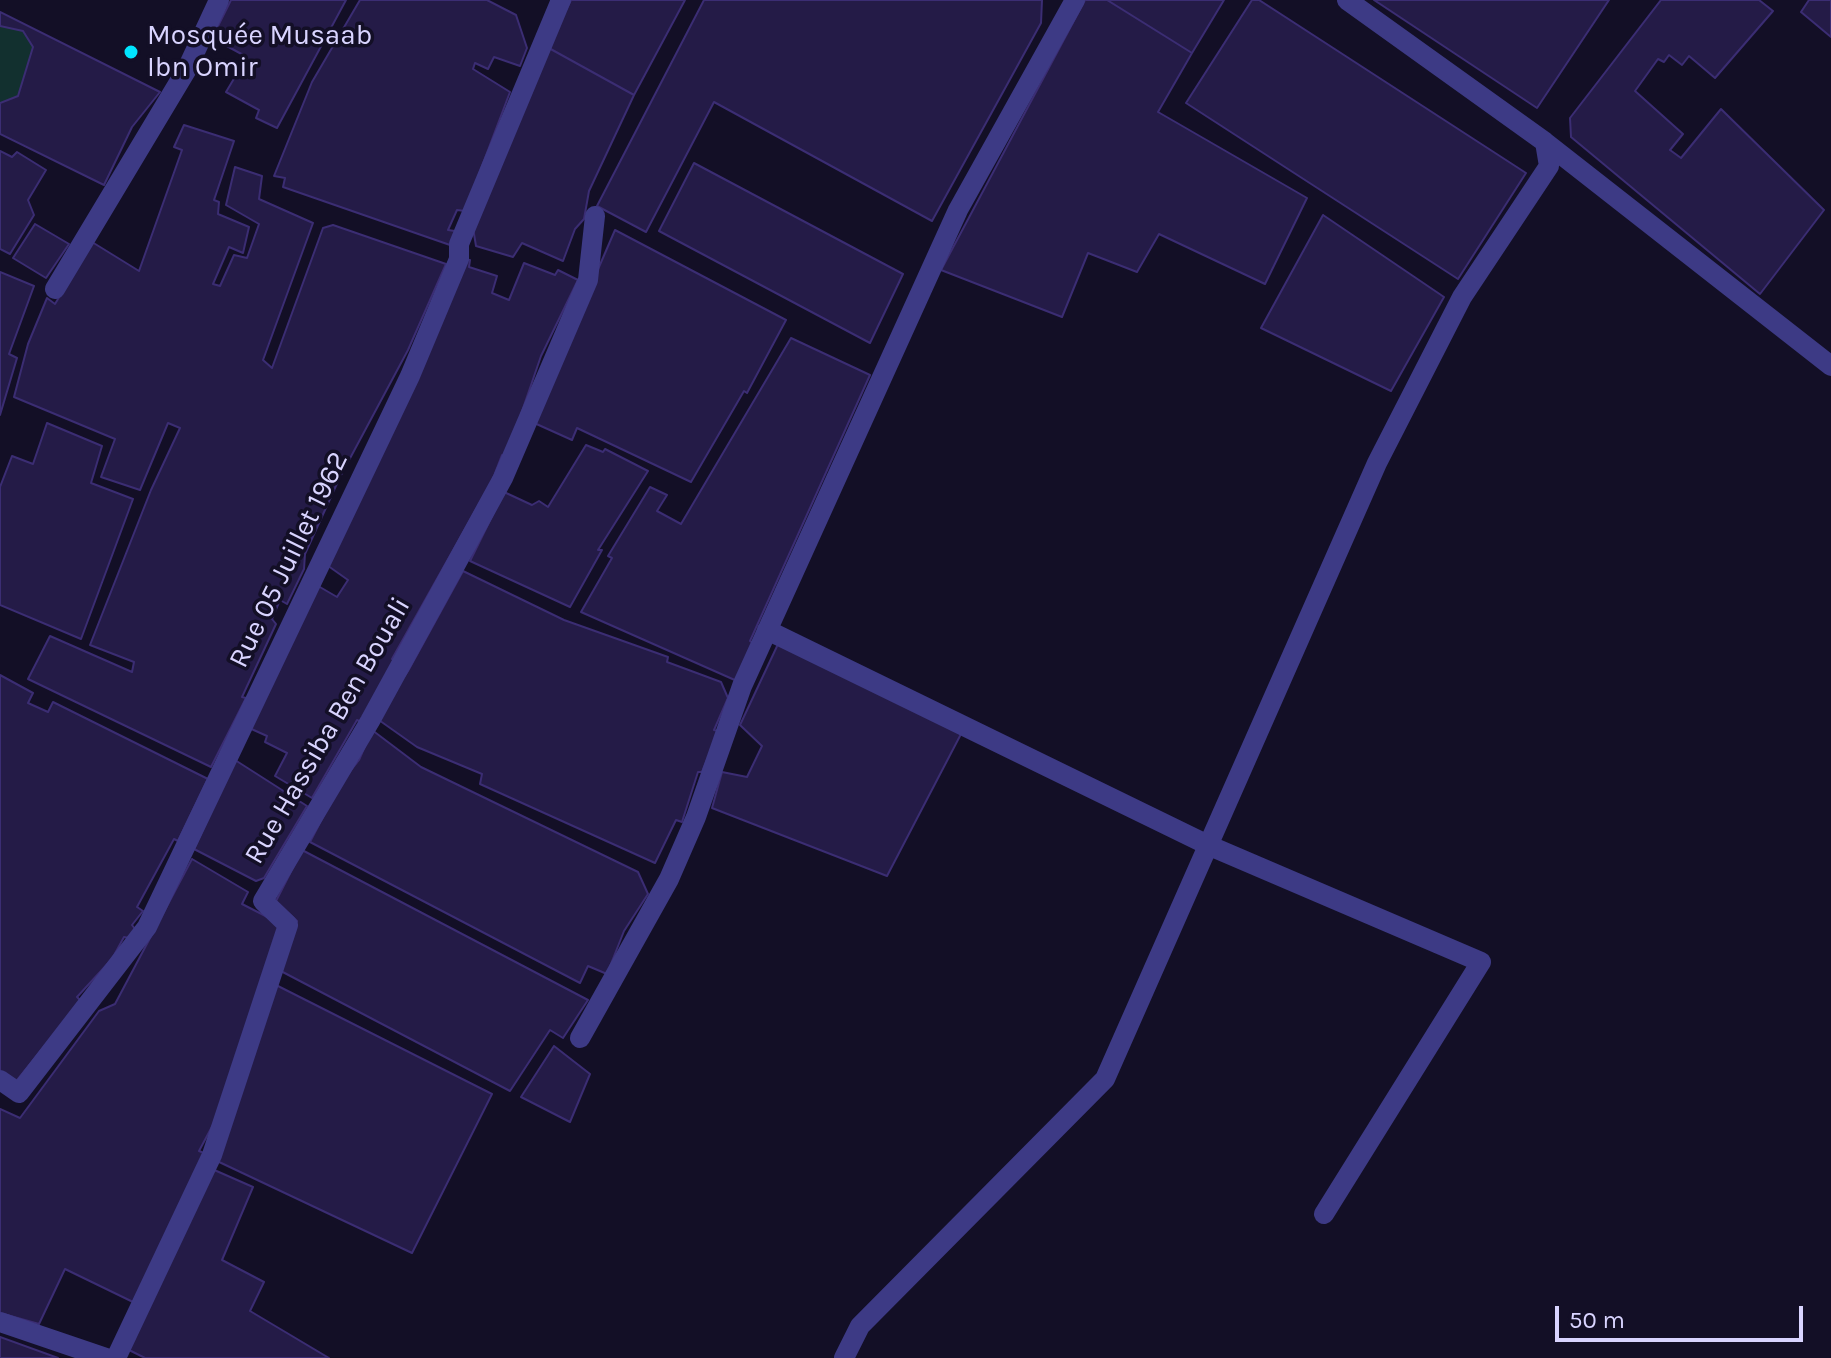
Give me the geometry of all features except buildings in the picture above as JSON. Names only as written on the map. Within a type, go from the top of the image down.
[{"type":"street","points":[[55,289],[187,69],[219,0]]},
{"type":"street","name":"Rue 05 Juillet 1962","points":[[0,1080],[19,1093],[147,927],[410,376],[459,259],[459,244],[561,0]]},
{"type":"street","points":[[580,1038],[669,879],[696,817],[742,686],[958,210],[1075,0]]},
{"type":"street","points":[[1347,0],[1545,142],[1831,366]]},
{"type":"street","points":[[844,1358],[860,1326],[1105,1079],[1377,463],[1462,297],[1549,166],[1545,142]]},
{"type":"street","name":"Rue Hassiba Ben Bouali","points":[[116,1358],[212,1155],[288,925],[263,901],[370,721],[503,478],[588,280],[595,216]]},
{"type":"street","points":[[767,630],[1210,846],[1481,962],[1324,1214]]},
{"type":"street","points":[[0,1322],[106,1358]]},
{"type":"green space","points":[[0,26],[23,31],[33,47],[18,96],[8,103],[0,103]]},
{"type":"place","name":"Mosquée Musaab Ibn Omir","points":[[131,52]]}]
